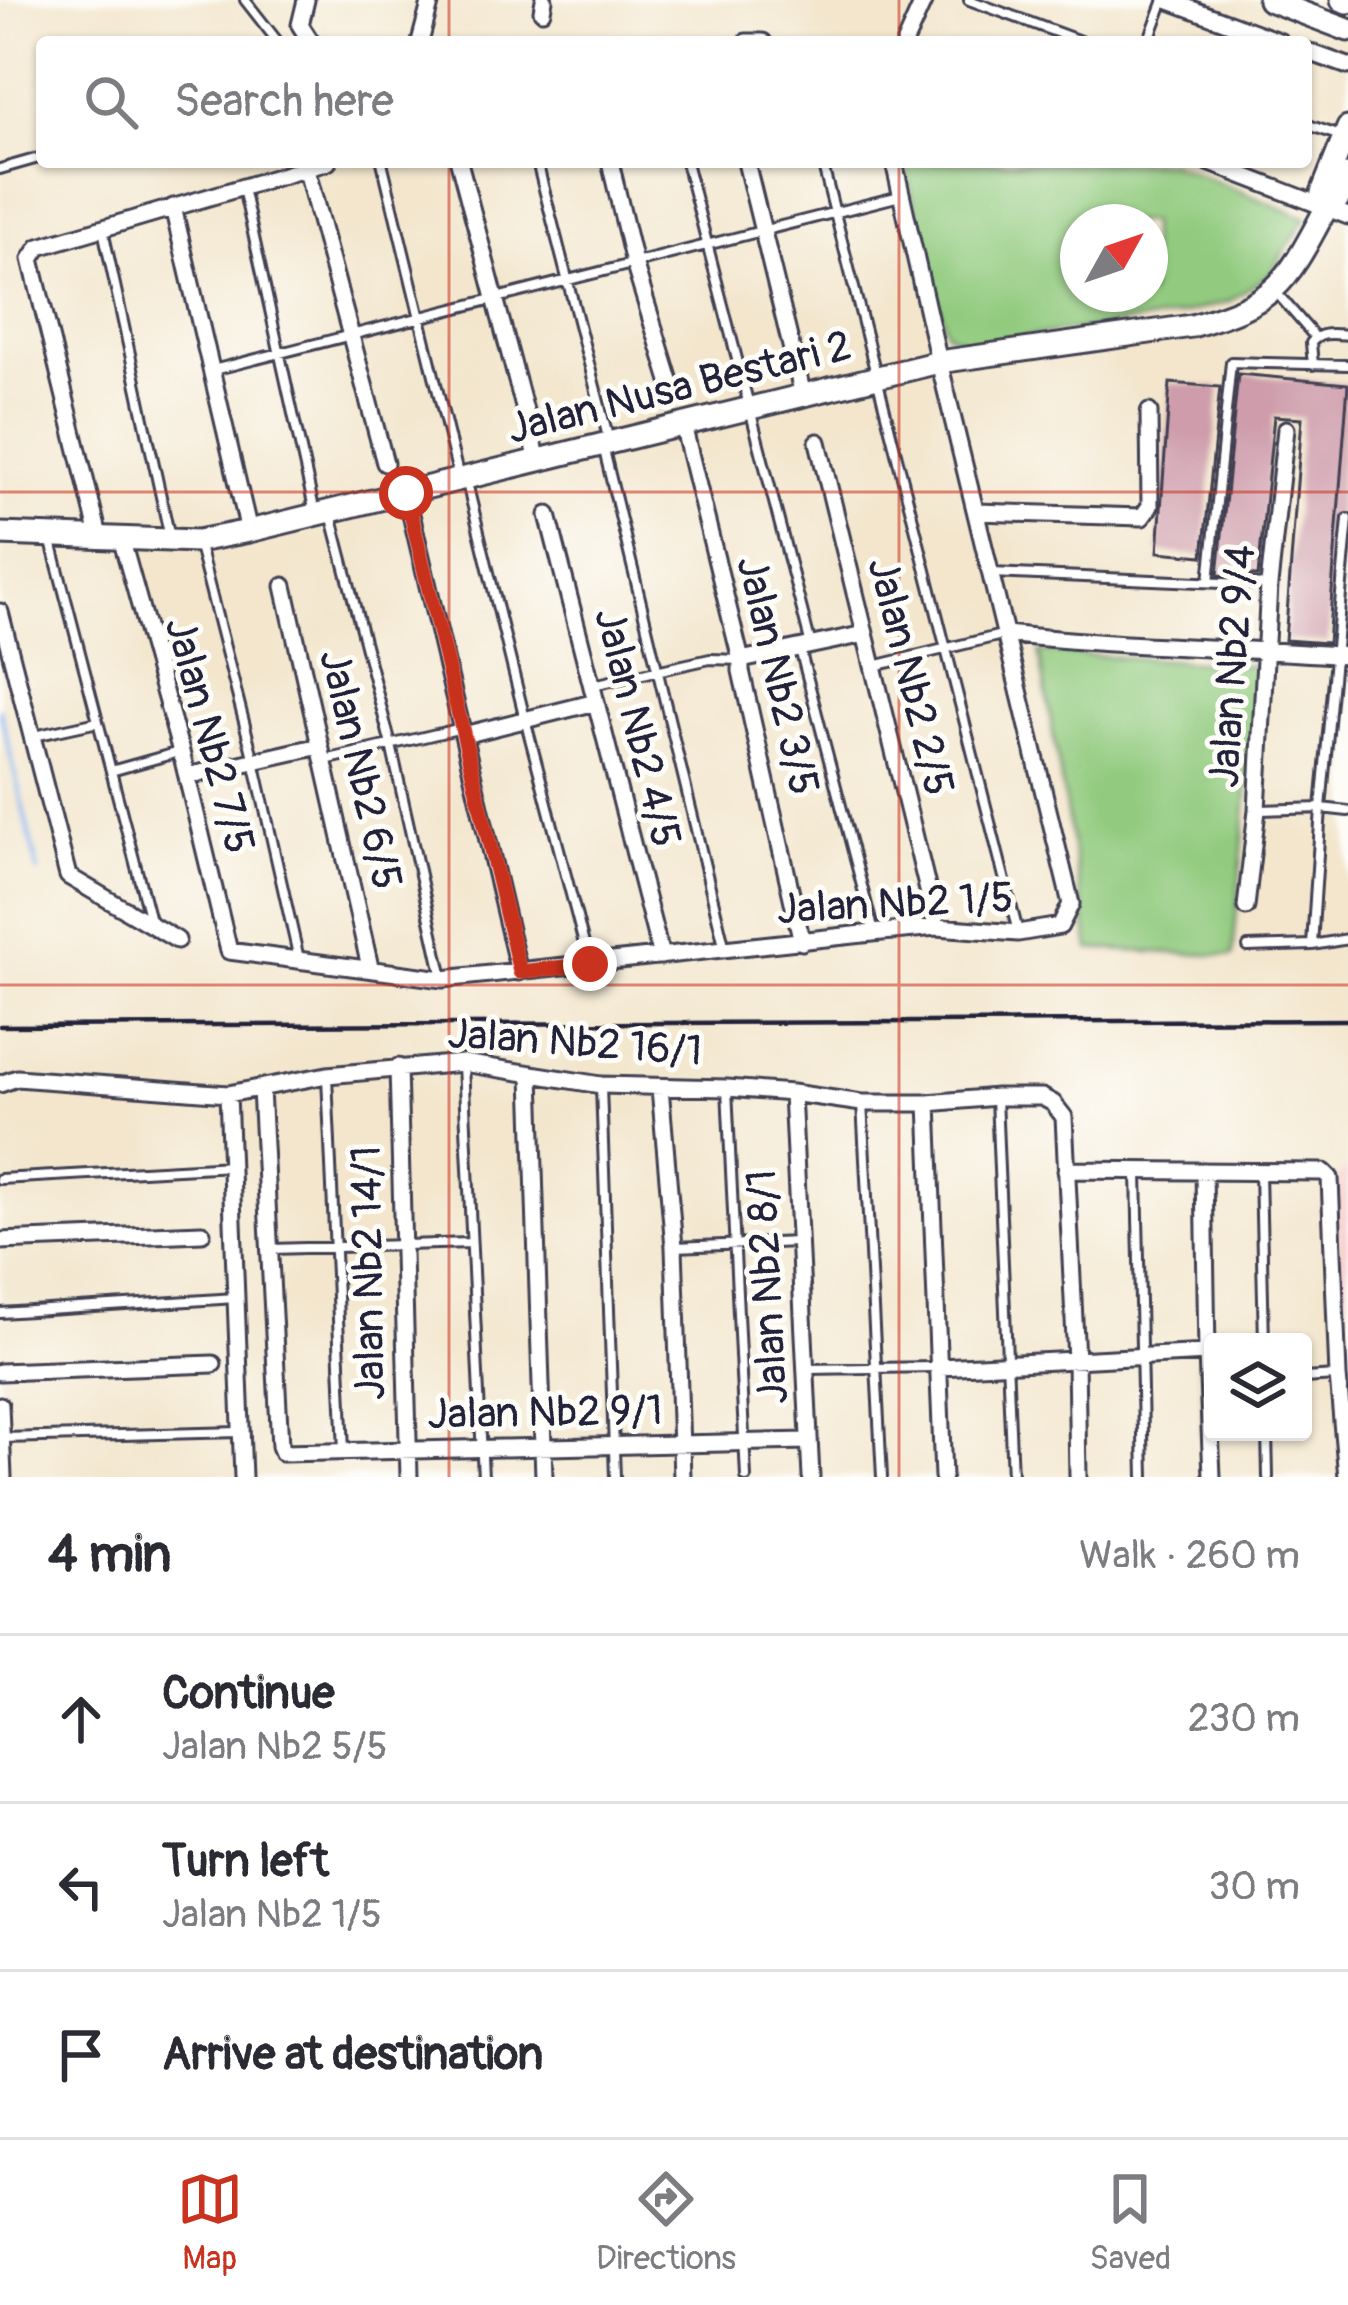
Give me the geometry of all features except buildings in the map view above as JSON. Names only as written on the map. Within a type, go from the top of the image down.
[{"type":"street","points":[[306,0],[300,25],[307,36]]},
{"type":"street","points":[[422,36],[431,0]]},
{"type":"street","points":[[908,36],[924,0]]},
{"type":"street","points":[[1166,0],[1265,36]]},
{"type":"street","points":[[1269,0],[1348,30]]},
{"type":"street","points":[[1312,53],[1348,67]]},
{"type":"street","name":"Jalan Nusa Bestari 2","points":[[1337,212],[1322,193],[1346,133]]},
{"type":"street","points":[[103,228],[306,168],[385,463]]},
{"type":"street","points":[[461,168],[538,460]]},
{"type":"street","points":[[611,168],[674,394]]},
{"type":"street","points":[[748,168],[803,395]]},
{"type":"street","name":"Jalan Nb2 1/5","points":[[229,951],[443,979],[874,932],[937,927],[1018,934],[1060,926],[1071,904],[895,168]]},
{"type":"street","points":[[1223,168],[1337,212]]},
{"type":"street","name":"Jalan Nusa Bestari 2","points":[[0,534],[198,541],[939,362],[1192,326],[1261,301],[1274,290],[1337,212],[1348,176]]},
{"type":"street","points":[[173,207],[249,531]]},
{"type":"street","name":"Jalan Nb2 7/5","points":[[103,228],[39,247],[31,259],[110,537],[181,752],[229,951]]},
{"type":"street","points":[[977,512],[1142,517],[1150,506],[1149,412]]},
{"type":"street","name":"Jalan Nb2 3/5","points":[[683,425],[741,660],[802,942]]},
{"type":"street","name":"Jalan Nb2 9/4","points":[[1246,908],[1257,810],[1269,585],[1286,429]]},
{"type":"street","name":"Jalan Nb2 2/5","points":[[818,442],[937,927]]},
{"type":"street","points":[[406,493],[520,972]]},
{"type":"street","name":"Jalan Nb2 4/5","points":[[548,515],[661,956]]},
{"type":"street","name":"Jalan Nb2 6/5","points":[[284,586],[370,968]]},
{"type":"street","points":[[0,612],[68,876],[177,940]]},
{"type":"street","points":[[741,660],[865,634]]},
{"type":"street","points":[[1006,634],[1343,655]]},
{"type":"street","points":[[463,732],[525,719],[594,694]]},
{"type":"street","points":[[187,776],[254,760],[322,753]]},
{"type":"street","name":"Jalan Nb2 16/1","points":[[1,1083],[17,1078],[228,1094],[326,1075],[463,1063],[601,1085],[727,1088],[862,1103],[1042,1097],[1064,1117],[1066,1170]]},
{"type":"street","name":"Jalan Nb2 14/1","points":[[398,1067],[409,1477]]},
{"type":"street","points":[[531,1076],[544,1477]]},
{"type":"street","points":[[659,1088],[674,1246],[682,1477]]},
{"type":"street","points":[[261,1089],[271,1249]]},
{"type":"street","name":"Jalan Nb2 8/1","points":[[792,1093],[811,1477]]},
{"type":"street","points":[[228,1094],[243,1477]]},
{"type":"street","points":[[928,1103],[943,1477]]},
{"type":"street","points":[[1078,1477],[1066,1170],[1316,1170],[1330,1178],[1347,1477]]},
{"type":"street","points":[[1204,1171],[1207,1333]]},
{"type":"street","points":[[0,1241],[202,1233]]},
{"type":"street","name":"Jalan Nb2 9/1","points":[[271,1249],[283,1453],[809,1441]]},
{"type":"street","points":[[940,1367],[1204,1353]]},
{"type":"street","points":[[0,1372],[213,1364]]},
{"type":"street","points":[[0,1406],[3,1477]]},
{"type":"street","points":[[1211,1441],[1212,1477]]},
{"type":"lane","points":[[245,0],[273,36]]},
{"type":"lane","points":[[969,0],[1067,36]]},
{"type":"lane","points":[[1151,36],[1166,0]]},
{"type":"lane","points":[[1312,125],[1346,133]]},
{"type":"lane","points":[[0,169],[36,159]]},
{"type":"lane","points":[[383,168],[590,964]]},
{"type":"lane","points":[[539,168],[726,950]]},
{"type":"lane","points":[[688,168],[874,932]]},
{"type":"lane","points":[[824,168],[1018,934]]},
{"type":"lane","points":[[243,187],[280,353],[391,745],[443,979]]},
{"type":"lane","points":[[213,370],[902,196]]},
{"type":"lane","points":[[103,228],[171,539]]},
{"type":"lane","points":[[1274,290],[1315,337]]},
{"type":"lane","points":[[1313,365],[1315,337],[1348,335]]},
{"type":"lane","points":[[1209,582],[1231,362],[1348,365]]},
{"type":"lane","points":[[1312,945],[1322,808],[1343,655],[1348,519]]},
{"type":"lane","points":[[49,537],[152,927]]},
{"type":"lane","points":[[198,541],[299,959]]},
{"type":"lane","points":[[992,572],[1269,585]]},
{"type":"lane","points":[[873,666],[1006,634]]},
{"type":"lane","points":[[594,694],[658,670],[710,659],[741,660]]},
{"type":"lane","points":[[34,736],[98,722]]},
{"type":"lane","points":[[322,753],[463,732]]},
{"type":"lane","points":[[110,770],[181,752]]},
{"type":"lane","points":[[1257,810],[1348,811]]},
{"type":"lane","points":[[1248,947],[1348,939]]},
{"type":"lane","points":[[463,1063],[483,1477]]},
{"type":"lane","points":[[326,1075],[344,1452]]},
{"type":"lane","points":[[601,1085],[615,1477]]},
{"type":"lane","points":[[727,1088],[746,1477]]},
{"type":"lane","points":[[996,1097],[1012,1477]]},
{"type":"lane","points":[[862,1103],[882,1477]]},
{"type":"lane","points":[[0,1179],[232,1166]]},
{"type":"lane","points":[[1137,1170],[1144,1477]]},
{"type":"lane","points":[[1260,1171],[1264,1333]]},
{"type":"lane","points":[[674,1246],[800,1242]]},
{"type":"lane","points":[[271,1249],[471,1243]]},
{"type":"lane","points":[[0,1313],[236,1298]]},
{"type":"lane","points":[[806,1369],[940,1367]]},
{"type":"lane","points":[[1312,1377],[1338,1376]]},
{"type":"lane","points":[[2,1438],[242,1432]]},
{"type":"lane","points":[[1267,1441],[1268,1477]]},
{"type":"shaded area","points":[[1348,1167],[1348,1437],[1336,1178]]},
{"type":"green space","points":[[905,168],[1183,168],[1306,218],[1270,274],[1228,302],[1166,318],[968,344],[946,332]]},
{"type":"green space","points":[[1039,652],[1258,666],[1233,956],[1090,949]]},
{"type":"waterway","points":[[0,710],[38,871]]},
{"type":"railway","points":[[0,1026],[1348,1020]]},
{"type":"route","points":[[406,493],[520,972],[590,964]]}]
